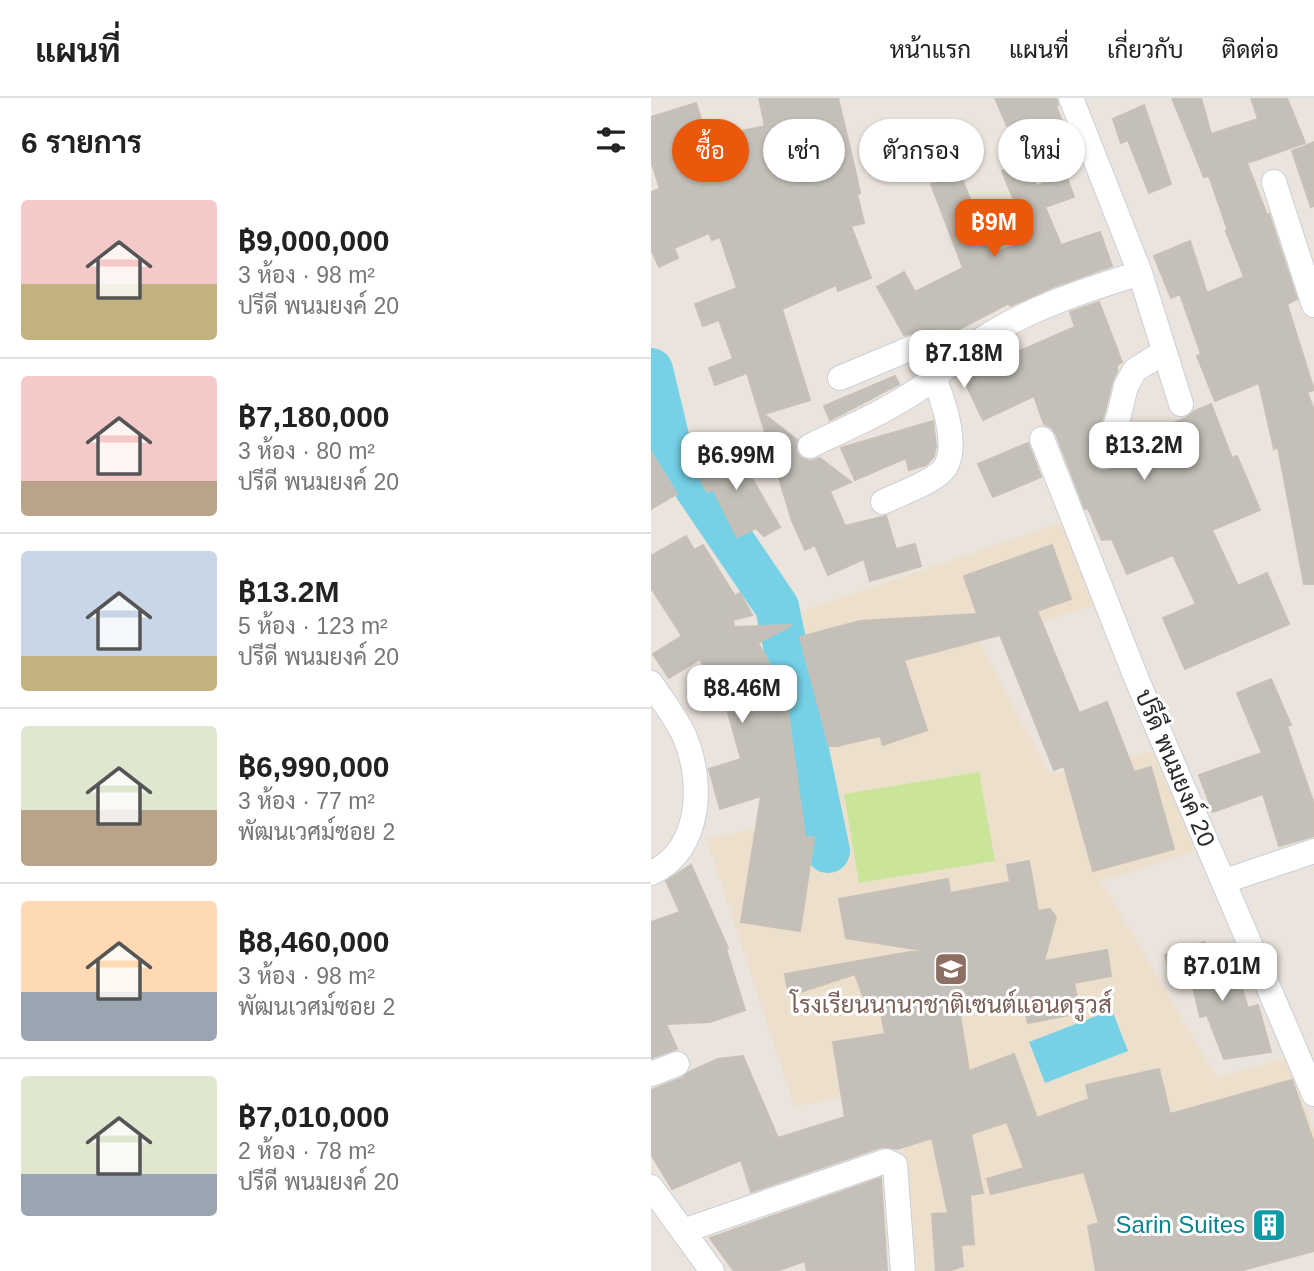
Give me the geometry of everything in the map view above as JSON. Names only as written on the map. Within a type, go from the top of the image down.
[{"type":"street","points":[[1072,98],[1140,273],[1181,404]]},
{"type":"street","points":[[1275,182],[1314,305]]},
{"type":"street","points":[[810,446],[898,402],[935,377],[981,340],[1005,326],[1070,294],[1140,273]]},
{"type":"street","points":[[840,378],[913,347],[921,349],[935,377],[949,429],[948,462],[943,471],[930,480],[883,502]]},
{"type":"street","points":[[1104,457],[1126,386],[1135,370],[1164,352]]},
{"type":"street","name":"ปรีดี พนมยงค์ 20","points":[[1042,439],[1137,680],[1313,1090]]},
{"type":"street","points":[[651,683],[683,733],[694,766],[697,790],[694,817],[685,844],[659,869],[651,873]]},
{"type":"street","points":[[1225,881],[1314,851]]},
{"type":"street","points":[[651,1074],[677,1064]]},
{"type":"street","points":[[683,1231],[886,1161],[895,1165],[903,1271]]},
{"type":"street","points":[[651,1187],[712,1271]]},
{"type":"shaded area","name":"โรงเรียนนานาชาติเซนต์แอนดรูวส์","points":[[1064,522],[1096,605],[979,641],[1050,775],[1154,751],[1196,851],[1101,881],[1217,1078],[1285,1058],[1314,1129],[1314,1157],[1226,1271],[911,1271],[900,1083],[795,1107],[706,838],[832,816],[787,616]]},
{"type":"green space","points":[[979,772],[995,861],[859,883],[844,794]]},
{"type":"water","points":[[1112,1010],[1128,1051],[1045,1083],[1029,1042]]},
{"type":"building","points":[[759,98],[838,98],[843,119],[764,119]]},
{"type":"building","points":[[995,98],[1056,98],[1061,119],[1027,118],[1004,119]]},
{"type":"building","points":[[1172,98],[1201,98],[1211,134],[1258,119],[1251,98],[1287,98],[1305,143],[1247,163],[1267,215],[1269,214],[1297,299],[1287,304],[1314,390],[1307,392],[1314,410],[1314,584],[1304,584],[1278,447],[1274,449],[1259,383],[1215,401],[1197,356],[1201,354],[1180,294],[1171,298],[1154,256],[1190,241],[1207,293],[1244,277],[1209,176],[1204,177]]},
{"type":"building","points":[[696,103],[701,119],[672,119],[672,182],[749,182],[749,129],[763,126],[763,182],[845,182],[845,127],[864,223],[851,226],[871,278],[838,291],[836,285],[782,309],[810,400],[764,414],[797,440],[796,452],[801,458],[810,461],[820,458],[851,482],[830,491],[845,526],[886,516],[896,549],[915,544],[921,566],[870,581],[864,559],[828,575],[815,545],[805,550],[792,521],[747,373],[715,385],[709,368],[733,359],[719,320],[703,326],[695,304],[737,288],[720,237],[712,240],[709,233],[674,248],[678,258],[659,267],[651,249],[651,192],[660,189],[651,161],[651,117]]},
{"type":"building","points":[[1144,105],[1171,184],[1149,193],[1128,140],[1121,143],[1113,119]]},
{"type":"building","points":[[1314,142],[1314,206],[1311,207],[1292,151]]},
{"type":"building","points":[[936,182],[963,182],[991,254],[1030,240],[1006,182],[1034,182],[1036,186],[1047,182],[1069,182],[1074,197],[1045,207],[1061,245],[1100,232],[1112,266],[1010,306],[1009,303],[948,335],[944,328],[928,336],[917,333],[904,335],[877,287],[904,272],[915,292],[963,268],[931,184]]},
{"type":"building","points":[[1099,302],[1122,362],[1117,365],[1105,411],[1090,452],[1092,466],[1100,471],[1113,469],[1125,442],[1186,418],[1194,411],[1211,404],[1232,458],[1237,456],[1260,510],[1212,530],[1238,586],[1267,573],[1289,624],[1185,669],[1163,618],[1196,604],[1173,555],[1127,574],[1112,539],[1102,540],[1088,508],[1085,509],[1056,434],[1051,427],[1044,424],[1034,396],[983,420],[962,376],[1075,327],[1070,312]]},
{"type":"building","points":[[895,376],[899,384],[830,420],[824,406]]},
{"type":"building","points":[[933,421],[936,446],[934,456],[926,465],[909,470],[906,458],[855,480],[841,448]]},
{"type":"building","points":[[1028,443],[1041,477],[993,497],[978,464]]},
{"type":"building","points":[[732,444],[780,527],[764,536],[756,528],[737,537],[713,489],[707,492],[693,465]]},
{"type":"building","points":[[651,452],[677,494],[651,509]]},
{"type":"building","points":[[686,536],[694,550],[703,545],[735,596],[740,593],[752,615],[733,620],[734,627],[792,625],[758,643],[785,691],[805,837],[814,838],[800,931],[741,922],[761,796],[720,809],[709,769],[741,759],[727,709],[735,707],[712,667],[706,670],[700,659],[669,678],[653,654],[682,636],[651,588],[651,556]]},
{"type":"building","points":[[1052,545],[1071,599],[1037,611],[1079,713],[1107,702],[1134,772],[1151,767],[1174,849],[1093,871],[1064,766],[1054,770],[1000,635],[904,660],[927,730],[883,745],[880,736],[837,746],[829,746],[800,637],[860,621],[977,614],[964,576]]},
{"type":"building","points":[[1271,679],[1291,725],[1287,726],[1314,804],[1314,836],[1279,846],[1263,794],[1213,812],[1199,775],[1262,753],[1237,693]]},
{"type":"building","points":[[1029,861],[1038,911],[1050,909],[1056,917],[1044,961],[1107,950],[1111,976],[1074,983],[1080,1013],[1028,1023],[1023,1000],[959,1009],[969,1071],[1014,1054],[1037,1118],[1089,1099],[1086,1085],[1159,1069],[1170,1114],[1292,1080],[1314,1143],[1314,1251],[1239,1271],[1096,1271],[1088,1226],[1099,1223],[1084,1172],[991,1194],[987,1179],[1024,1168],[1007,1122],[971,1134],[983,1193],[970,1195],[974,1244],[961,1245],[963,1266],[948,1271],[936,1271],[932,1214],[948,1213],[932,1138],[897,1149],[881,1147],[751,1192],[741,1160],[672,1189],[651,1154],[651,1090],[682,1078],[718,1059],[743,1056],[778,1138],[845,1117],[833,1042],[885,1034],[878,997],[864,999],[855,974],[789,996],[785,974],[921,950],[846,938],[839,899],[948,879],[950,893],[1010,882],[1007,865]]},
{"type":"building","points":[[691,865],[728,948],[726,949],[745,1010],[710,1022],[666,1024],[677,1049],[651,1058],[651,922],[680,912],[666,881]]},
{"type":"building","points":[[1204,942],[1214,974],[1235,966],[1248,1008],[1258,1005],[1271,1052],[1224,1059],[1207,1015],[1200,1017],[1190,974],[1173,981],[1165,955]]},
{"type":"building","points":[[881,1178],[887,1271],[807,1271],[805,1261],[776,1271],[734,1271],[710,1238]]},
{"type":"waterway","points":[[651,370],[670,449],[777,607],[828,851]]},
{"type":"place","name":"โรงเรียนนานาชาติเซนต์แอนดรูวส์","points":[[951,969]]},
{"type":"place","name":"Sarin Suites","points":[[1269,1225]]}]
